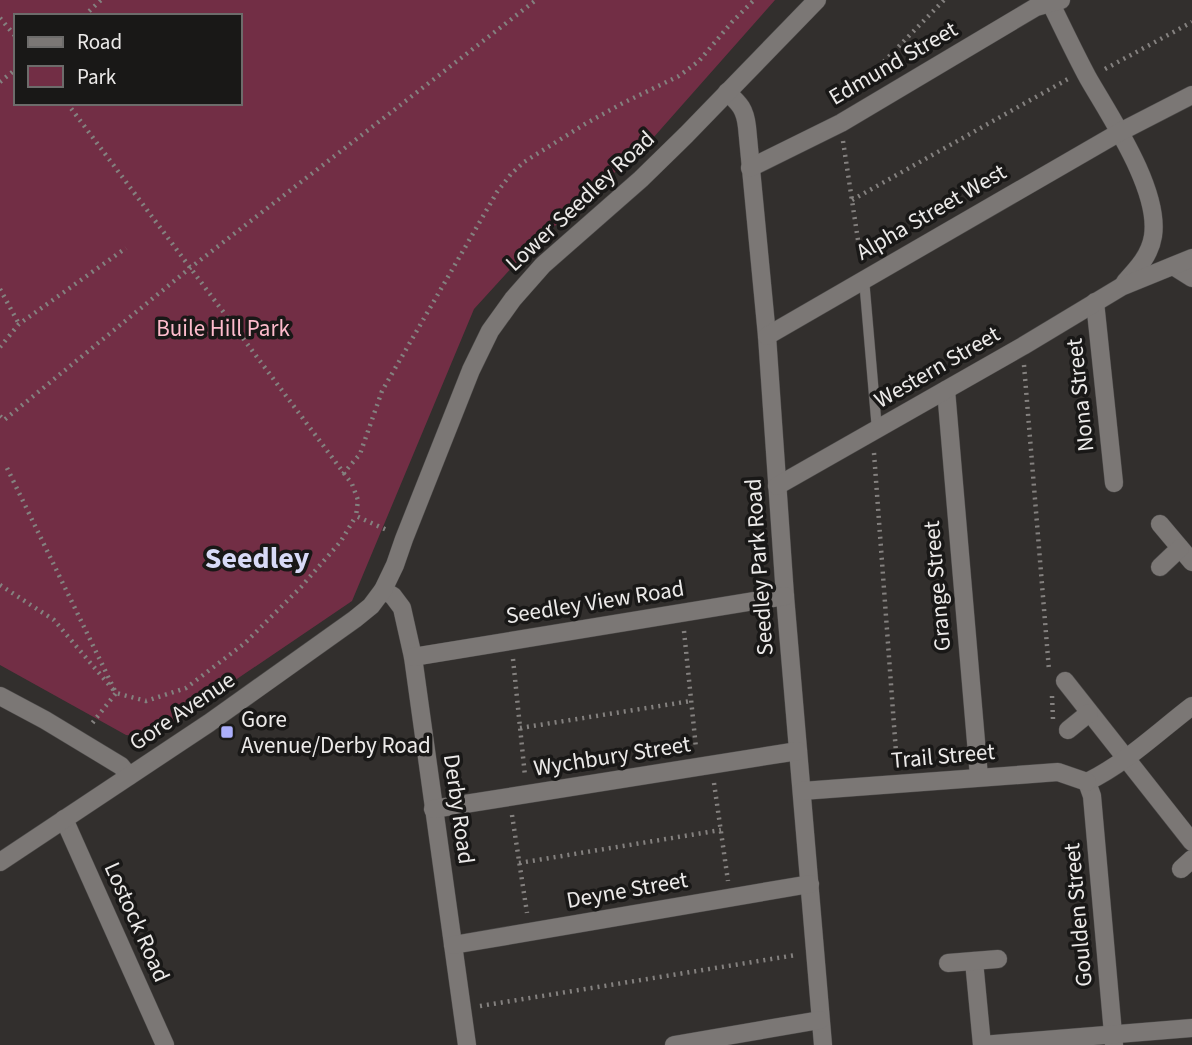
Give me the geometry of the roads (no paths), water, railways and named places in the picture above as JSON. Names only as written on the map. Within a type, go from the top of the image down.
[{"type":"street","name":"Lower Seedley Road","points":[[383,590],[471,370],[490,331],[513,299],[543,265],[641,179],[686,135],[817,0]]},
{"type":"street","points":[[1054,1],[1086,74],[1120,132],[1145,186],[1153,213],[1153,237],[1143,263],[1121,287]]},
{"type":"street","name":"Edmund Street","points":[[750,168],[841,123],[1036,7],[1054,1]]},
{"type":"street","name":"Seedley Park Road","points":[[727,92],[745,113],[767,336],[785,596],[822,1045]]},
{"type":"street","name":"Alpha Street West","points":[[767,336],[1120,132],[1192,95]]},
{"type":"street","points":[[1121,287],[1192,258]]},
{"type":"street","points":[[1173,266],[1192,278]]},
{"type":"street","name":"Western Street","points":[[777,486],[1121,287]]},
{"type":"street","name":"Nona Street","points":[[1095,302],[1114,483]]},
{"type":"street","name":"Grange Street","points":[[946,390],[979,777]]},
{"type":"street","points":[[1160,524],[1192,562]]},
{"type":"street","points":[[1160,567],[1180,548]]},
{"type":"street","name":"Derby Road","points":[[383,590],[393,596],[402,608],[413,657],[467,1045]]},
{"type":"street","name":"Gore Avenue","points":[[0,862],[209,723],[355,619],[383,590]]},
{"type":"street","name":"Seedley View Road","points":[[413,657],[785,596]]},
{"type":"street","points":[[1055,682],[1089,713],[1192,842]]},
{"type":"street","points":[[0,696],[121,765],[129,776]]},
{"type":"street","points":[[1087,782],[1125,759],[1192,706]]},
{"type":"street","points":[[1061,730],[1089,713]]},
{"type":"street","name":"Wychbury Street","points":[[433,809],[798,751]]},
{"type":"street","name":"Trail Street","points":[[802,792],[1058,772],[1087,782]]},
{"type":"street","name":"Goulden Street","points":[[1087,782],[1092,796],[1113,1040]]},
{"type":"street","name":"Lostock Road","points":[[64,819],[165,1045]]},
{"type":"street","name":"Deyne Street","points":[[453,945],[810,884]]},
{"type":"street","points":[[948,963],[998,959]]},
{"type":"street","points":[[974,961],[982,1045],[1113,1040],[1192,1028]]},
{"type":"street","points":[[674,1045],[820,1020]]},
{"type":"lane","points":[[864,279],[873,432]]},
{"type":"place","name":"Gore Avenue/Derby Road","points":[[227,732]]},
{"type":"district","name":"Seedley","points":[[257,558]]},
{"type":"park label","name":"Buile Hill Park","points":[[223,328]]}]
